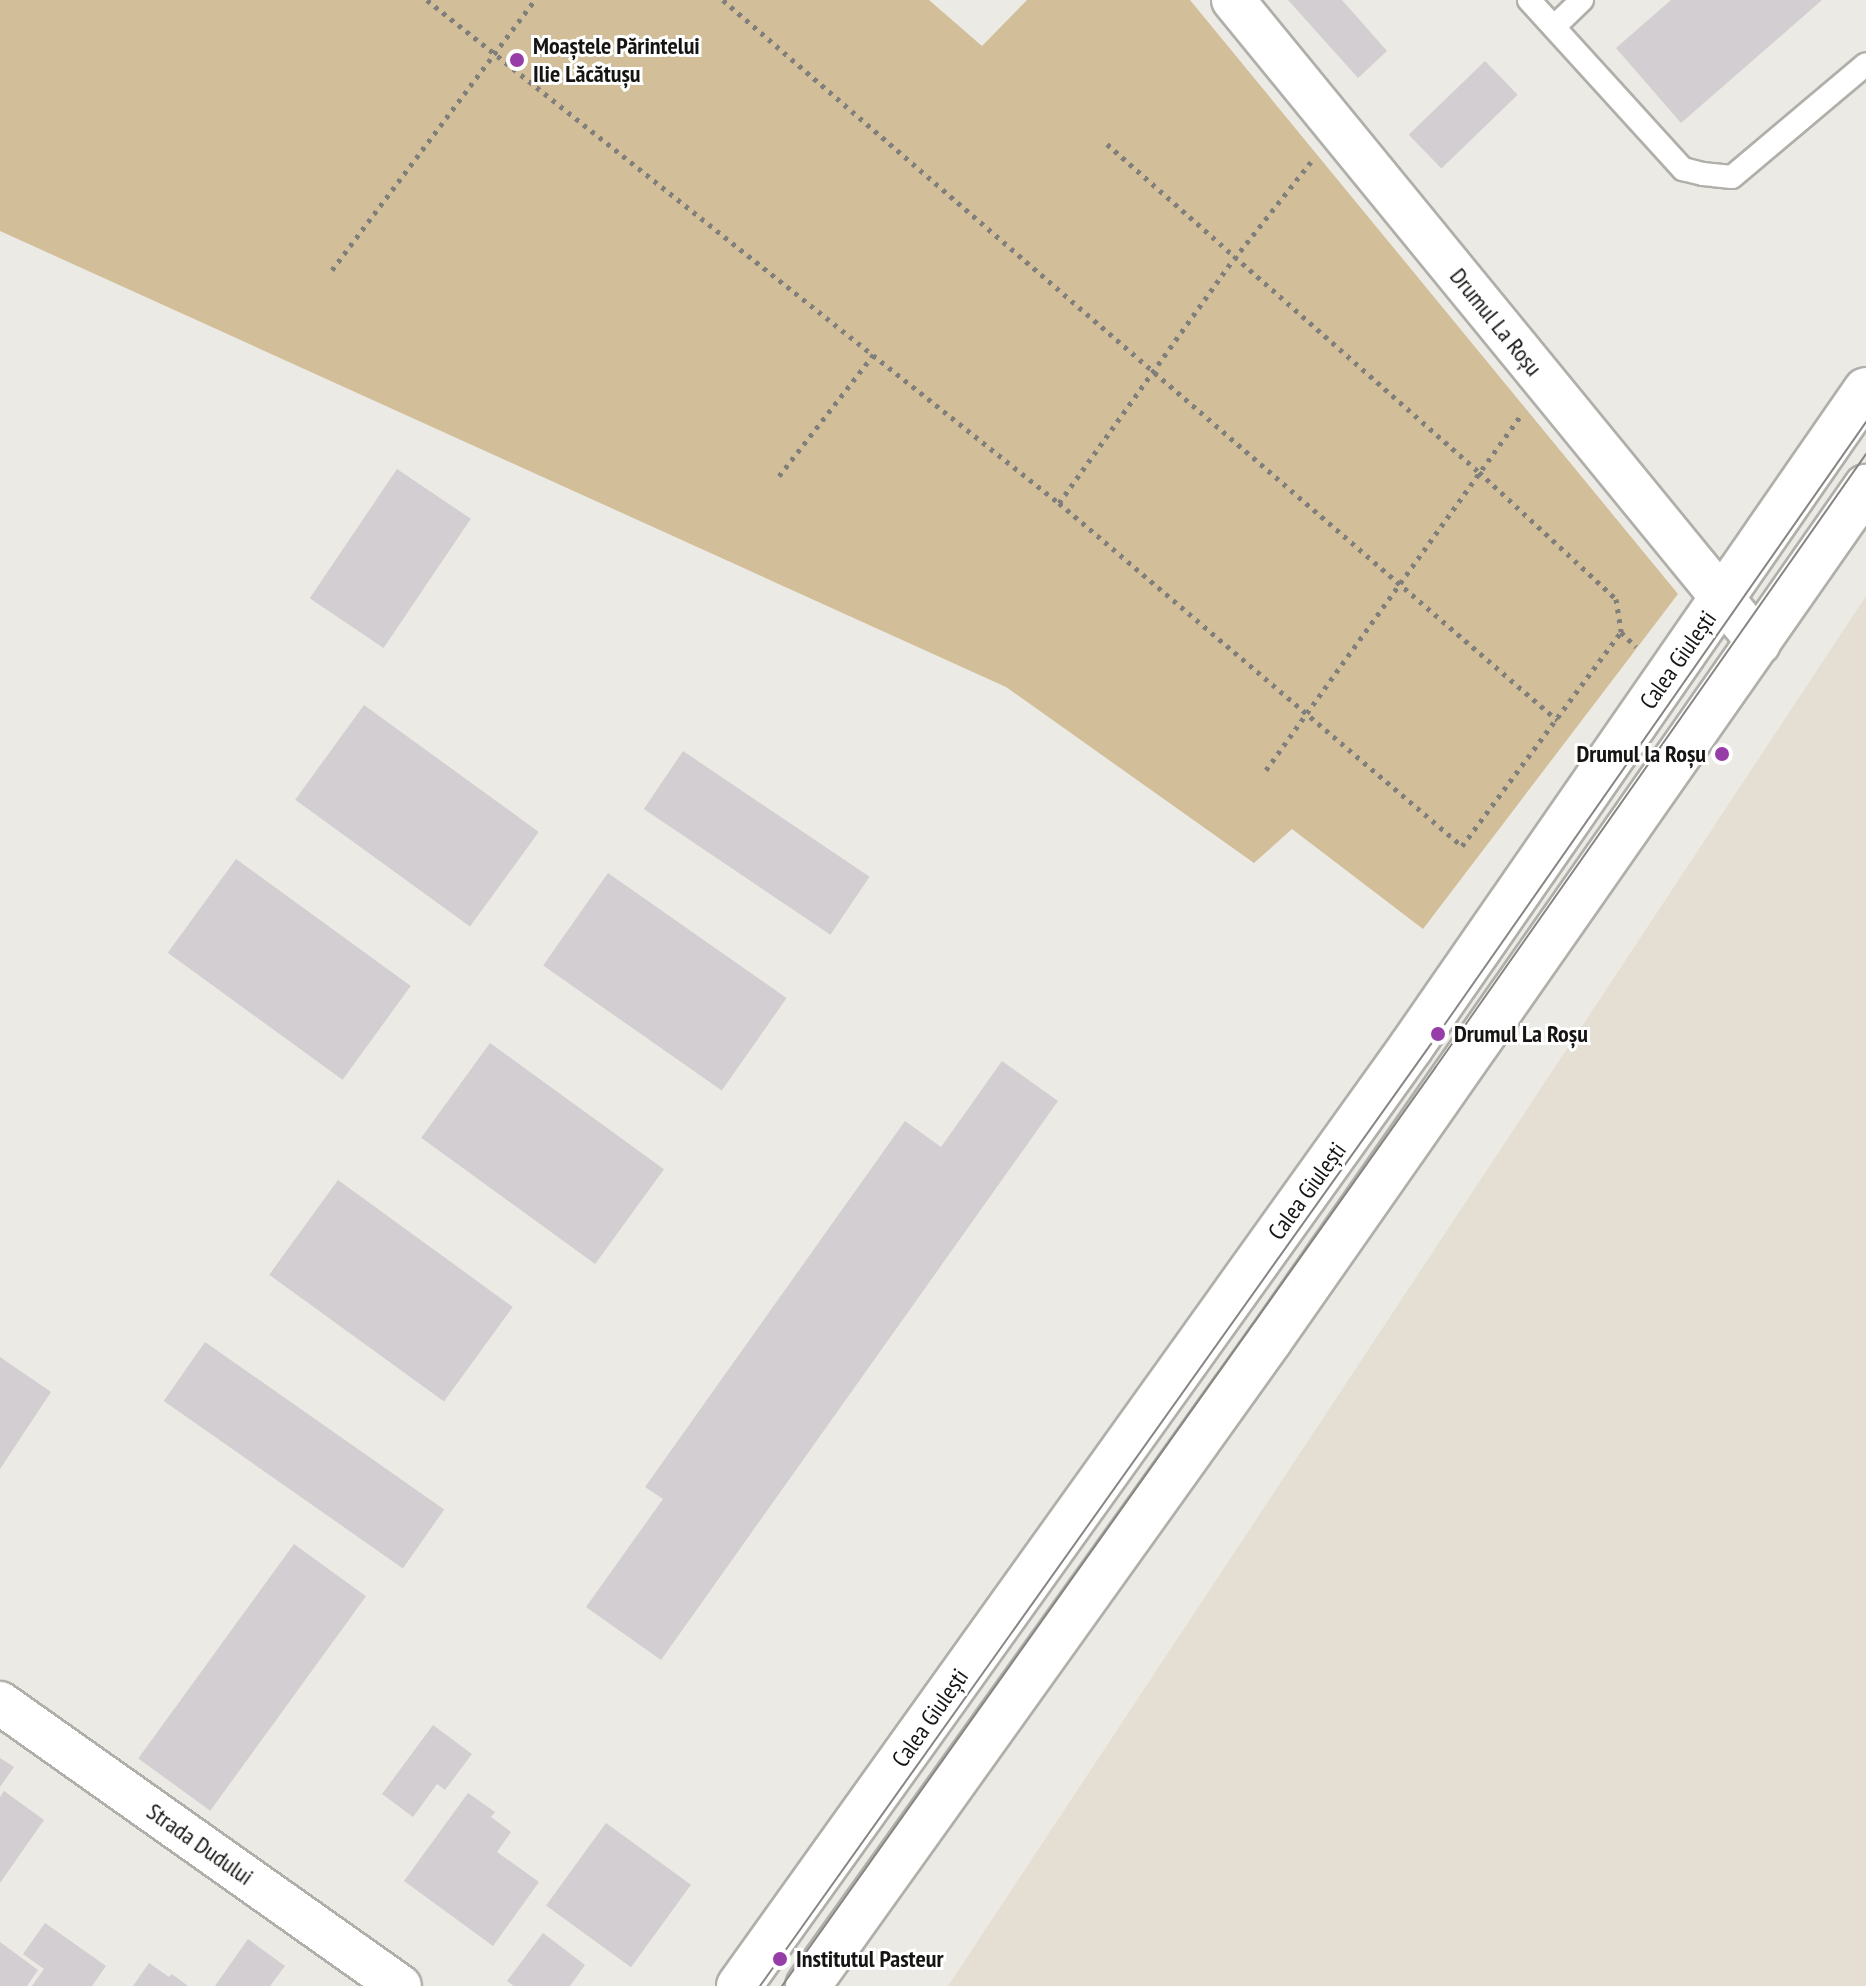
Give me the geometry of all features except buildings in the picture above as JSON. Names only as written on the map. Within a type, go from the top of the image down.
[{"type":"main road","name":"Calea Giulești","points":[[739,1986],[1411,1047],[1866,390]]},
{"type":"main road","points":[[808,1986],[1270,1340],[1866,487]]},
{"type":"street","name":"Drumul La Roșu","points":[[1233,0],[1759,643]]},
{"type":"street","name":"Strada Dudului","points":[[0,1703],[400,1986]]},
{"type":"lane","points":[[1529,0],[1683,169],[1703,174],[1732,177],[1866,64]]},
{"type":"lane","points":[[1554,27],[1582,0]]},
{"type":"path","points":[[427,0],[1059,503],[1462,846],[1621,632],[1616,599],[1479,472],[1107,144]]},
{"type":"path","points":[[332,270],[535,0]]},
{"type":"path","points":[[723,0],[1557,720]]},
{"type":"path","points":[[1059,503],[1234,259],[1312,162]]},
{"type":"path","points":[[779,476],[874,354]]},
{"type":"path","points":[[1266,770],[1521,416]]},
{"type":"shaded area","points":[[0,0],[929,0],[982,46],[1027,0],[1190,0],[1678,594],[1423,929],[1292,829],[1254,863],[1006,687],[0,231]]},
{"type":"shaded area","points":[[1866,596],[1866,1986],[948,1986]]},
{"type":"tram line","points":[[760,1986],[1438,1034],[1866,422]]},
{"type":"tram line","points":[[782,1986],[1435,1068],[1866,454]]},
{"type":"place","name":"Moaștele Părintelui Ilie Lăcătușu","points":[[517,60]]},
{"type":"place","name":"Drumul la Roșu","points":[[1722,754]]},
{"type":"place","name":"Drumul La Roșu","points":[[1438,1034]]},
{"type":"place","name":"Institutul Pasteur","points":[[780,1959]]}]
